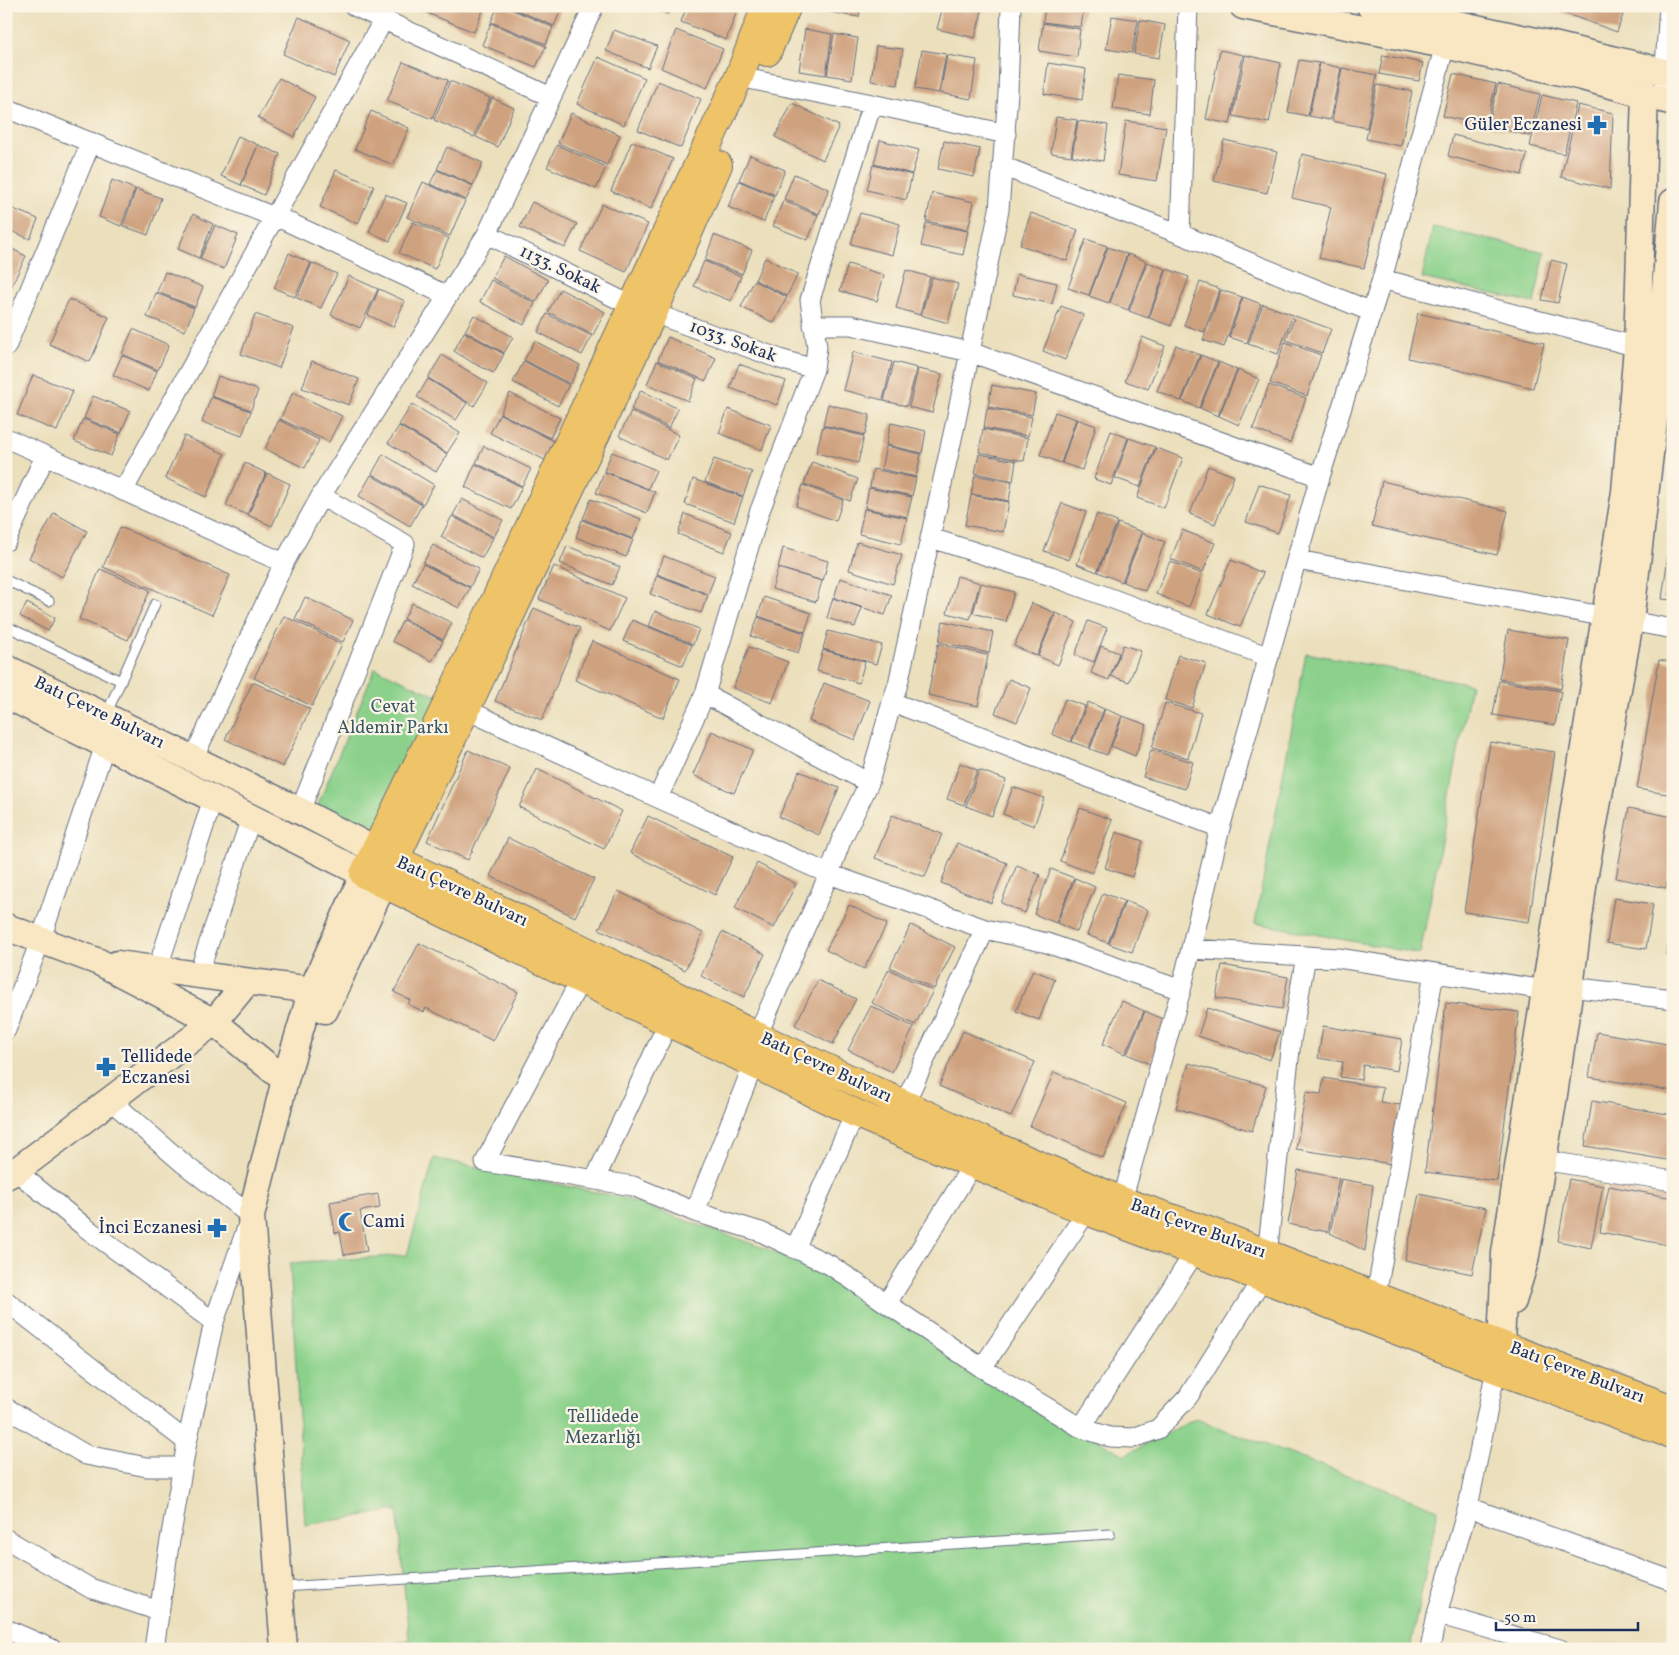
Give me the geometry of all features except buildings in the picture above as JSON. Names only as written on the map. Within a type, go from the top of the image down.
[{"type":"main road","points":[[747,79],[766,6]]},
{"type":"main road","points":[[379,867],[457,706],[643,310],[747,79],[787,6]]},
{"type":"main road","name":"Batı Çevre Bulvarı","points":[[379,867],[581,979],[855,1113],[1087,1211],[1195,1252],[1265,1267],[1376,1296],[1498,1357],[1673,1435]]},
{"type":"main road","name":"Batı Çevre Bulvarı","points":[[379,867],[580,948],[757,1036],[990,1144],[1122,1201],[1211,1232],[1265,1267],[1498,1357],[1673,1409]]},
{"type":"street","points":[[354,6],[551,97]]},
{"type":"street","points":[[193,759],[284,563],[321,496],[487,234],[594,6]]},
{"type":"street","points":[[695,1212],[754,1063],[757,1036],[829,874],[841,841],[869,783],[898,684],[931,538],[999,210],[1006,134],[1011,6]]},
{"type":"street","points":[[1180,234],[1188,6]]},
{"type":"street","points":[[1243,6],[1446,45],[1660,98]]},
{"type":"street","points":[[1370,6],[1442,13],[1669,73]]},
{"type":"street","points":[[1498,1357],[1505,1253],[1624,492],[1660,98],[1669,73],[1669,6]]},
{"type":"street","points":[[982,1368],[1087,1211],[1122,1201],[1191,949],[1220,828],[1320,477],[1382,279],[1446,45],[1442,13]]},
{"type":"street","points":[[122,491],[384,19]]},
{"type":"street","points":[[747,79],[872,104],[1006,134]]},
{"type":"street","points":[[658,798],[705,694],[759,513],[814,369],[817,347],[810,300],[872,104]]},
{"type":"street","points":[[6,108],[275,216],[448,296]]},
{"type":"street","points":[[6,347],[91,142]]},
{"type":"street","points":[[1002,166],[1180,234],[1372,312]]},
{"type":"street","points":[[1430,1649],[1437,1614],[1468,1507],[1498,1357],[1525,1260],[1542,1160],[1570,987],[1584,879],[1630,622],[1668,353],[1664,301],[1673,202]]},
{"type":"street","name":"1133. Sokak","points":[[487,234],[643,310]]},
{"type":"street","points":[[1382,279],[1637,347],[1668,353]]},
{"type":"street","name":"1033. Sokak","points":[[643,310],[780,359],[814,369]]},
{"type":"street","points":[[813,325],[851,325],[970,352],[1320,477]]},
{"type":"street","points":[[6,438],[284,563]]},
{"type":"street","points":[[6,541],[45,456]]},
{"type":"street","points":[[300,811],[405,544],[321,496]]},
{"type":"street","points":[[931,538],[1051,576],[1269,657]]},
{"type":"street","points":[[1296,560],[1673,629]]},
{"type":"street","name":"Batı Çevre Bulvarı","points":[[6,668],[300,811],[379,867]]},
{"type":"street","points":[[705,694],[869,783]]},
{"type":"street","name":"Batı Çevre Bulvarı","points":[[6,695],[251,818],[379,867]]},
{"type":"street","points":[[892,702],[1220,828]]},
{"type":"street","points":[[457,706],[829,874],[985,929],[1046,943],[1180,990]]},
{"type":"street","points":[[6,1030],[41,939],[105,745]]},
{"type":"street","points":[[157,970],[213,799]]},
{"type":"street","points":[[198,975],[251,818]]},
{"type":"street","points":[[154,1649],[187,1442],[214,1322],[251,1216],[285,1080],[322,992],[379,867]]},
{"type":"street","points":[[6,927],[99,962],[214,1022],[285,1080]]},
{"type":"street","points":[[904,1105],[985,929]]},
{"type":"street","points":[[1191,949],[1338,958],[1545,990],[1570,987],[1673,999]]},
{"type":"street","points":[[581,979],[485,1162],[633,1186],[695,1212],[761,1232],[830,1265],[982,1368],[1081,1428],[1110,1437],[1133,1438],[1158,1429],[1188,1397],[1265,1267],[1291,1041],[1306,956]]},
{"type":"street","points":[[99,962],[322,992]]},
{"type":"street","points":[[1376,1296],[1434,973]]},
{"type":"street","points":[[214,1322],[11,1174],[214,1022],[246,982]]},
{"type":"street","points":[[596,1179],[669,1021]]},
{"type":"street","points":[[110,1100],[184,1164],[251,1216],[284,1649]]},
{"type":"street","points":[[795,1248],[855,1113]]},
{"type":"street","points":[[1542,1160],[1673,1181]]},
{"type":"street","points":[[887,1303],[973,1164]]},
{"type":"street","points":[[1081,1428],[1195,1252]]},
{"type":"street","points":[[6,1301],[187,1442]]},
{"type":"street","points":[[6,1408],[86,1455],[147,1467],[183,1467]]},
{"type":"street","points":[[1468,1507],[1673,1581]]},
{"type":"street","points":[[6,1539],[90,1588],[159,1611]]},
{"type":"street","points":[[1437,1614],[1560,1649]]},
{"type":"street","points":[[6,1629],[52,1649]]},
{"type":"lane","points":[[6,580],[49,600]]},
{"type":"lane","points":[[106,716],[156,604]]},
{"type":"lane","points":[[6,626],[121,681]]},
{"type":"lane","points":[[280,1588],[1110,1534]]},
{"type":"green space","points":[[1433,227],[1545,252],[1534,303],[1422,278]]},
{"type":"green space","points":[[1306,653],[1471,684],[1420,954],[1255,923]]},
{"type":"green space","name":"Cevat Aldemir Parkı","points":[[375,668],[439,697],[380,840],[315,812]]},
{"type":"green space","name":"Tellidede Mezarlığı","points":[[434,1158],[623,1198],[823,1269],[1019,1397],[1125,1455],[1196,1419],[1438,1509],[1410,1649],[370,1649],[409,1640],[397,1510],[305,1525],[290,1263],[407,1255]]},
{"type":"place","name":"Güler Eczanesi","points":[[1597,125]]},
{"type":"place","name":"Tellidede Eczanesi","points":[[106,1067]]},
{"type":"place","name":"Cami","points":[[348,1222]]},
{"type":"place","name":"İnci Eczanesi","points":[[217,1228]]}]
